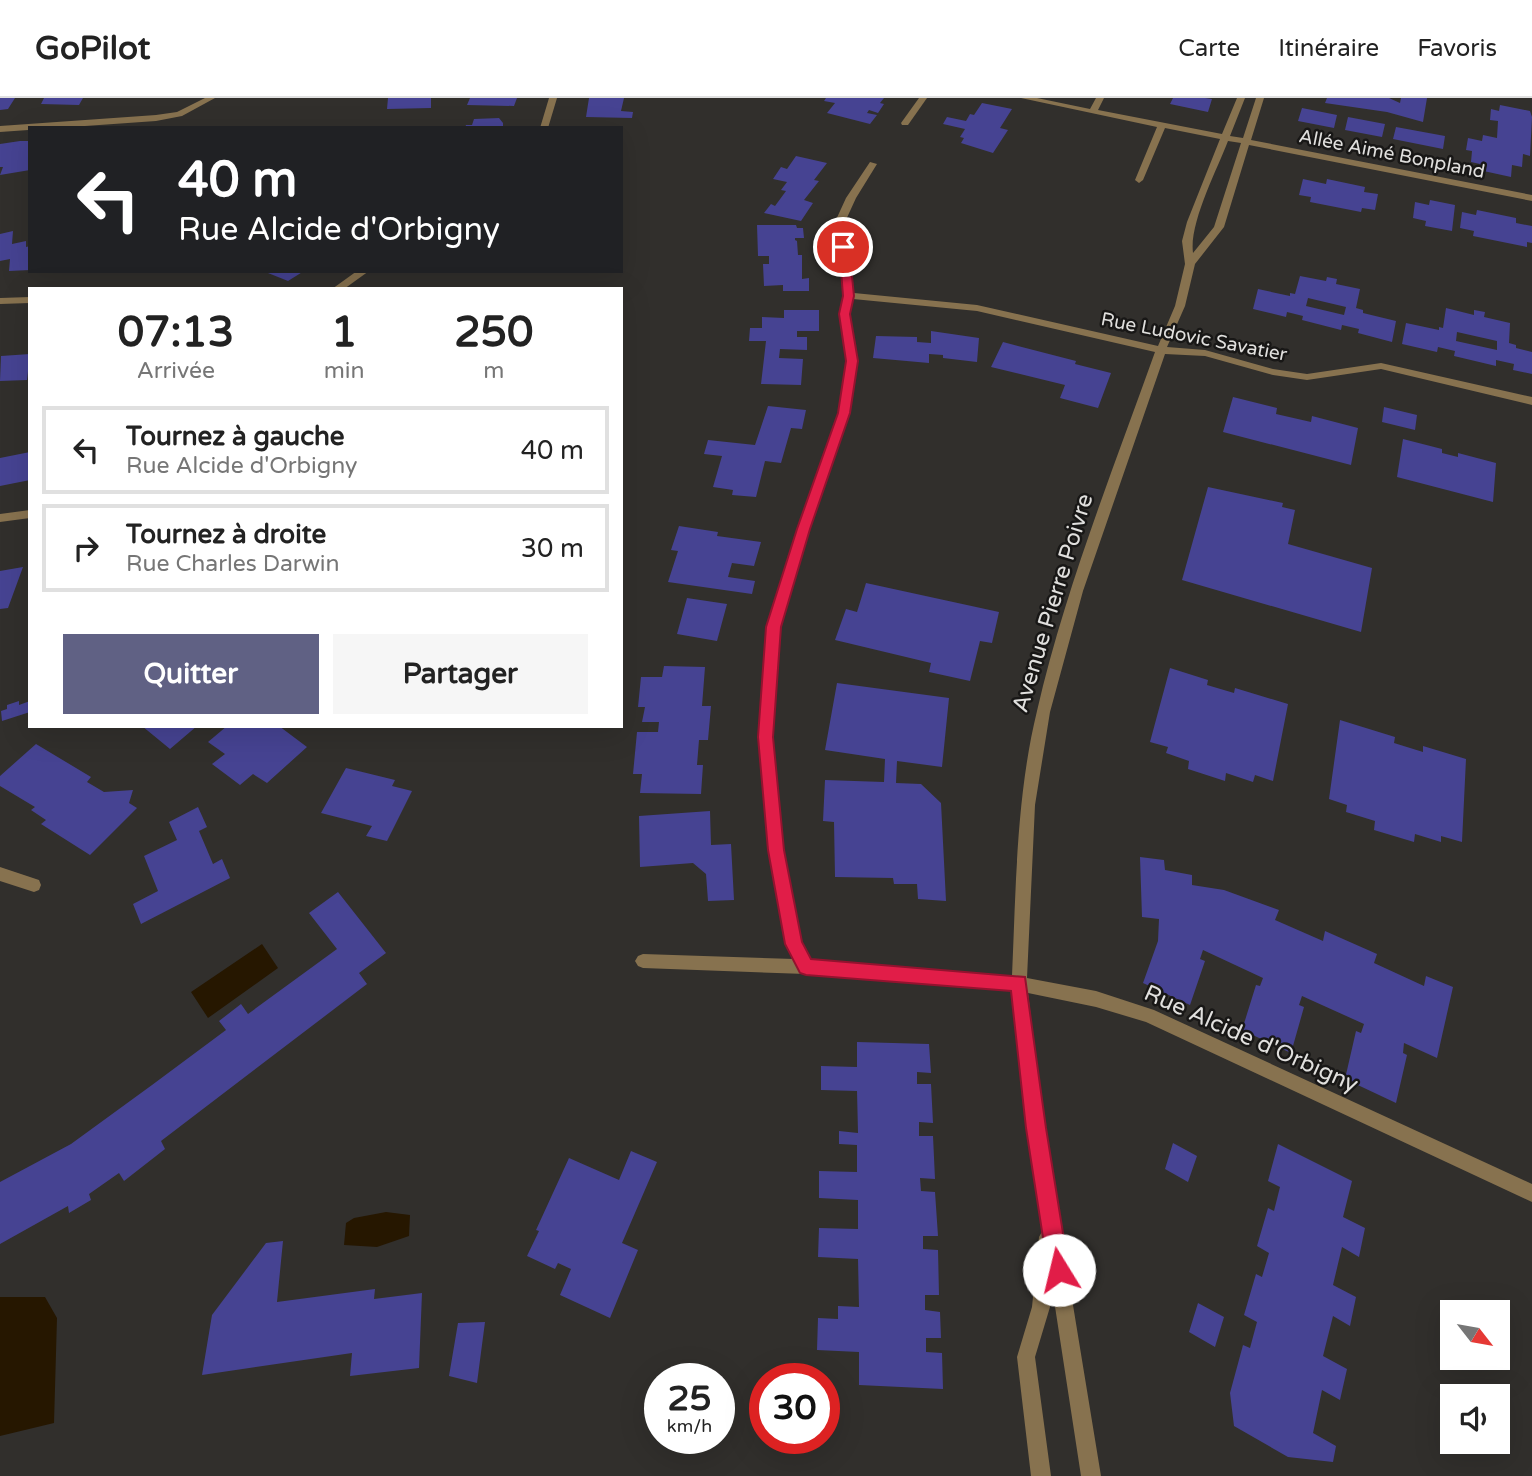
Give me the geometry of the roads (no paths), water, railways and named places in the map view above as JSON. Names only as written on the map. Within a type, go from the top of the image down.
[{"type":"street","points":[[43,126],[156,118],[187,111],[211,98]]},
{"type":"street","points":[[545,126],[553,98]]},
{"type":"street","points":[[905,123],[923,98]]},
{"type":"street","name":"Allée Aimé Bonpland","points":[[1025,98],[1532,198]]},
{"type":"street","points":[[1093,112],[1100,98]]},
{"type":"street","name":"Avenue Pierre Poivre","points":[[1191,264],[1187,241],[1192,222],[1241,98]]},
{"type":"street","name":"Avenue Pierre Poivre","points":[[1091,1476],[1036,1128],[1019,984],[1028,806],[1043,712],[1077,591],[1161,350],[1180,306],[1191,264],[1219,227],[1260,98]]},
{"type":"street","points":[[1139,180],[1162,125]]},
{"type":"street","points":[[0,129],[28,127]]},
{"type":"street","points":[[806,967],[794,944],[776,850],[766,737],[774,627],[803,529],[844,413],[852,361],[845,314],[849,296],[840,222],[850,198],[873,164]]},
{"type":"street","points":[[340,287],[361,273]]},
{"type":"street","name":"Rue Ludovic Savatier","points":[[849,296],[977,308],[1161,350],[1205,354],[1273,372],[1307,377],[1381,366],[1532,401]]},
{"type":"street","points":[[0,301],[28,300]]},
{"type":"street","points":[[0,518],[28,514]]},
{"type":"street","points":[[0,874],[34,885]]},
{"type":"street","name":"Rue Alcide d'Orbigny","points":[[643,961],[806,967],[1019,984],[1096,999],[1148,1015],[1532,1192]]},
{"type":"street","name":"Avenue Pierre Poivre","points":[[1041,1476],[1026,1357],[1041,1307],[1050,1218]]}]
